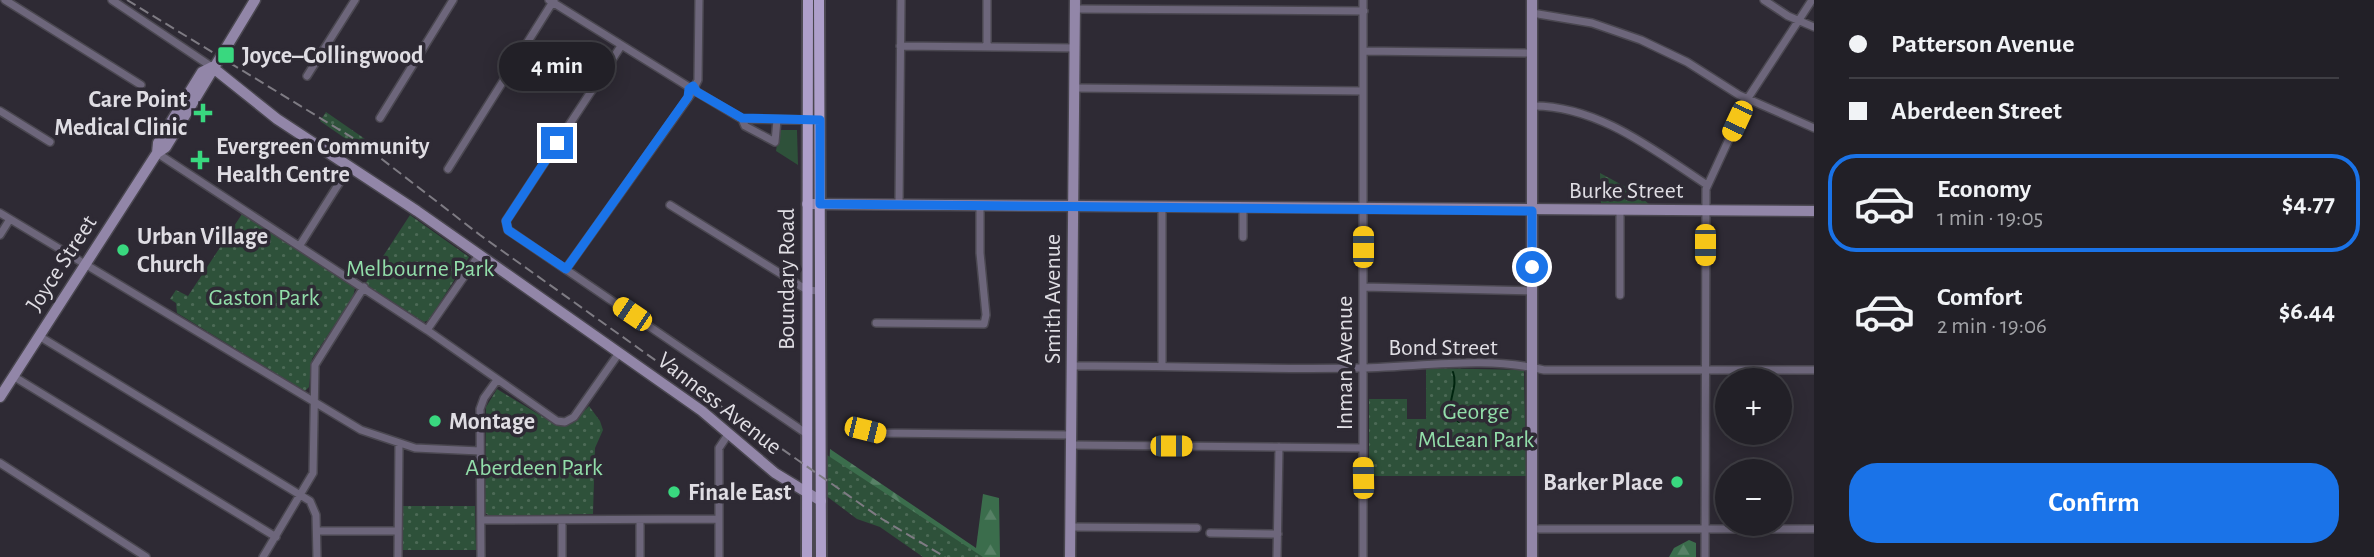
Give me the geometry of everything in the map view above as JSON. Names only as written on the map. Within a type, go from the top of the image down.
[{"type":"main road","name":"Boundary Road","points":[[807,557],[808,0]]},
{"type":"main road","name":"Boundary Road","points":[[819,0],[821,557]]},
{"type":"street","points":[[5,0],[141,85]]},
{"type":"street","name":"Vanness Avenue","points":[[112,0],[175,40],[277,119],[350,166],[619,353],[729,433],[775,473],[821,501]]},
{"type":"street","name":"Joyce Street","points":[[0,397],[157,153],[158,143],[202,72],[212,67],[255,0]]},
{"type":"street","points":[[307,76],[355,0]]},
{"type":"street","points":[[380,118],[453,0]]},
{"type":"street","points":[[566,269],[698,80],[699,0]]},
{"type":"street","points":[[899,205],[901,0]]},
{"type":"street","points":[[987,0],[987,47]]},
{"type":"street","name":"Inman Avenue","points":[[1363,0],[1363,557]]},
{"type":"street","points":[[1532,0],[1532,557]]},
{"type":"street","points":[[1764,0],[1814,27]]},
{"type":"street","points":[[1705,557],[1707,185],[1748,98],[1812,0]]},
{"type":"street","points":[[448,169],[551,1],[742,118],[820,120]]},
{"type":"street","points":[[1075,4],[1364,11]]},
{"type":"street","name":"Smith Avenue","points":[[1070,557],[1075,4]]},
{"type":"street","points":[[1532,13],[1592,23],[1641,40],[1687,62],[1748,98],[1814,128]]},
{"type":"street","name":"Vanness Avenue","points":[[621,46],[506,221],[508,230],[807,435]]},
{"type":"street","points":[[900,46],[1075,48]]},
{"type":"street","points":[[1364,51],[1532,53]]},
{"type":"street","points":[[1074,88],[1363,90]]},
{"type":"street","points":[[1532,106],[1579,115],[1619,130],[1661,152],[1707,185]]},
{"type":"street","points":[[0,111],[50,142]]},
{"type":"street","points":[[742,118],[745,126],[775,142],[776,120]]},
{"type":"street","points":[[157,153],[364,287],[554,420],[565,422],[579,411],[619,353]]},
{"type":"street","points":[[300,245],[350,166]]},
{"type":"street","name":"Burke Street","points":[[807,204],[1814,211]]},
{"type":"street","points":[[670,205],[807,290],[819,290]]},
{"type":"street","points":[[876,323],[984,324],[980,206]]},
{"type":"street","points":[[1162,208],[1162,366]]},
{"type":"street","points":[[1242,237],[1243,209]]},
{"type":"street","points":[[1620,211],[1620,295]]},
{"type":"street","points":[[0,213],[314,404],[361,429],[398,443],[434,450],[480,451]]},
{"type":"street","points":[[0,235],[10,219]]},
{"type":"street","points":[[427,330],[479,255]]},
{"type":"street","points":[[263,557],[302,496],[314,466],[314,372],[318,356],[364,287]]},
{"type":"street","points":[[1363,287],[1532,291]]},
{"type":"street","points":[[39,336],[302,496],[316,508],[317,557]]},
{"type":"street","name":"Bond Street","points":[[1072,366],[1363,368],[1443,365],[1532,367],[1544,370],[1814,370]]},
{"type":"street","points":[[13,376],[276,537]]},
{"type":"street","points":[[481,557],[481,404],[497,380]]},
{"type":"street","points":[[865,430],[878,433],[1071,440],[1363,448]]},
{"type":"street","points":[[719,557],[719,448],[729,433]]},
{"type":"street","points":[[398,443],[398,557]]},
{"type":"street","points":[[1277,557],[1279,447]]},
{"type":"street","points":[[0,463],[146,557]]},
{"type":"street","points":[[481,520],[719,519]]},
{"type":"street","points":[[562,520],[562,557]]},
{"type":"street","points":[[640,520],[640,557]]},
{"type":"street","points":[[1071,527],[1198,528]]},
{"type":"street","points":[[1532,529],[1814,530]]},
{"type":"street","points":[[317,531],[398,531]]},
{"type":"street","points":[[1210,533],[1278,534]]},
{"type":"green space","points":[[326,112],[368,141],[362,150],[320,121]]},
{"type":"green space","points":[[779,130],[797,130],[798,165],[776,151]]},
{"type":"green space","points":[[1600,173],[1635,192],[1650,205],[1601,205]]},
{"type":"green space","name":"Gaston Park","points":[[242,214],[355,288],[353,297],[312,359],[309,387],[305,391],[177,313],[176,303],[170,299],[176,290],[188,296]]},
{"type":"green space","name":"Melbourne Park","points":[[410,215],[469,257],[429,320],[424,322],[365,284]]},
{"type":"green space","name":"George McLean Park","points":[[1426,368],[1524,370],[1526,476],[1369,476],[1369,399],[1407,399],[1407,419],[1426,419]]},
{"type":"green space","name":"Aberdeen Park","points":[[497,389],[558,426],[573,423],[589,406],[603,430],[595,448],[593,514],[490,516],[485,513],[486,407]]},
{"type":"green space","points":[[830,449],[976,548],[983,494],[999,498],[1000,557],[961,557],[829,475]]},
{"type":"green space","points":[[824,453],[983,557],[923,557],[880,527],[857,519],[825,495]]},
{"type":"green space","points":[[403,506],[475,506],[476,550],[402,550]]},
{"type":"green space","points":[[1689,540],[1696,543],[1696,557],[1669,557],[1674,548]]},
{"type":"waterway","points":[[1453,372],[1451,411],[1459,422]]},
{"type":"railway","points":[[127,0],[361,143],[480,235],[669,370],[882,519],[945,557]]},
{"type":"place","name":"Joyce–Collingwood","points":[[226,55]]},
{"type":"place","name":"Care Point Medical Clinic","points":[[203,113]]},
{"type":"place","name":"Evergreen Community Health Centre","points":[[200,160]]},
{"type":"place","name":"Urban Village Church","points":[[123,250]]},
{"type":"place","name":"Montage","points":[[435,421]]},
{"type":"place","name":"Barker Place","points":[[1677,482]]},
{"type":"place","name":"Finale East","points":[[674,492]]},
{"type":"route","points":[[557,143],[506,221],[508,230],[566,269],[691,94],[690,86],[696,87],[697,92],[742,118],[820,120],[820,204],[1532,211],[1532,267]]}]
